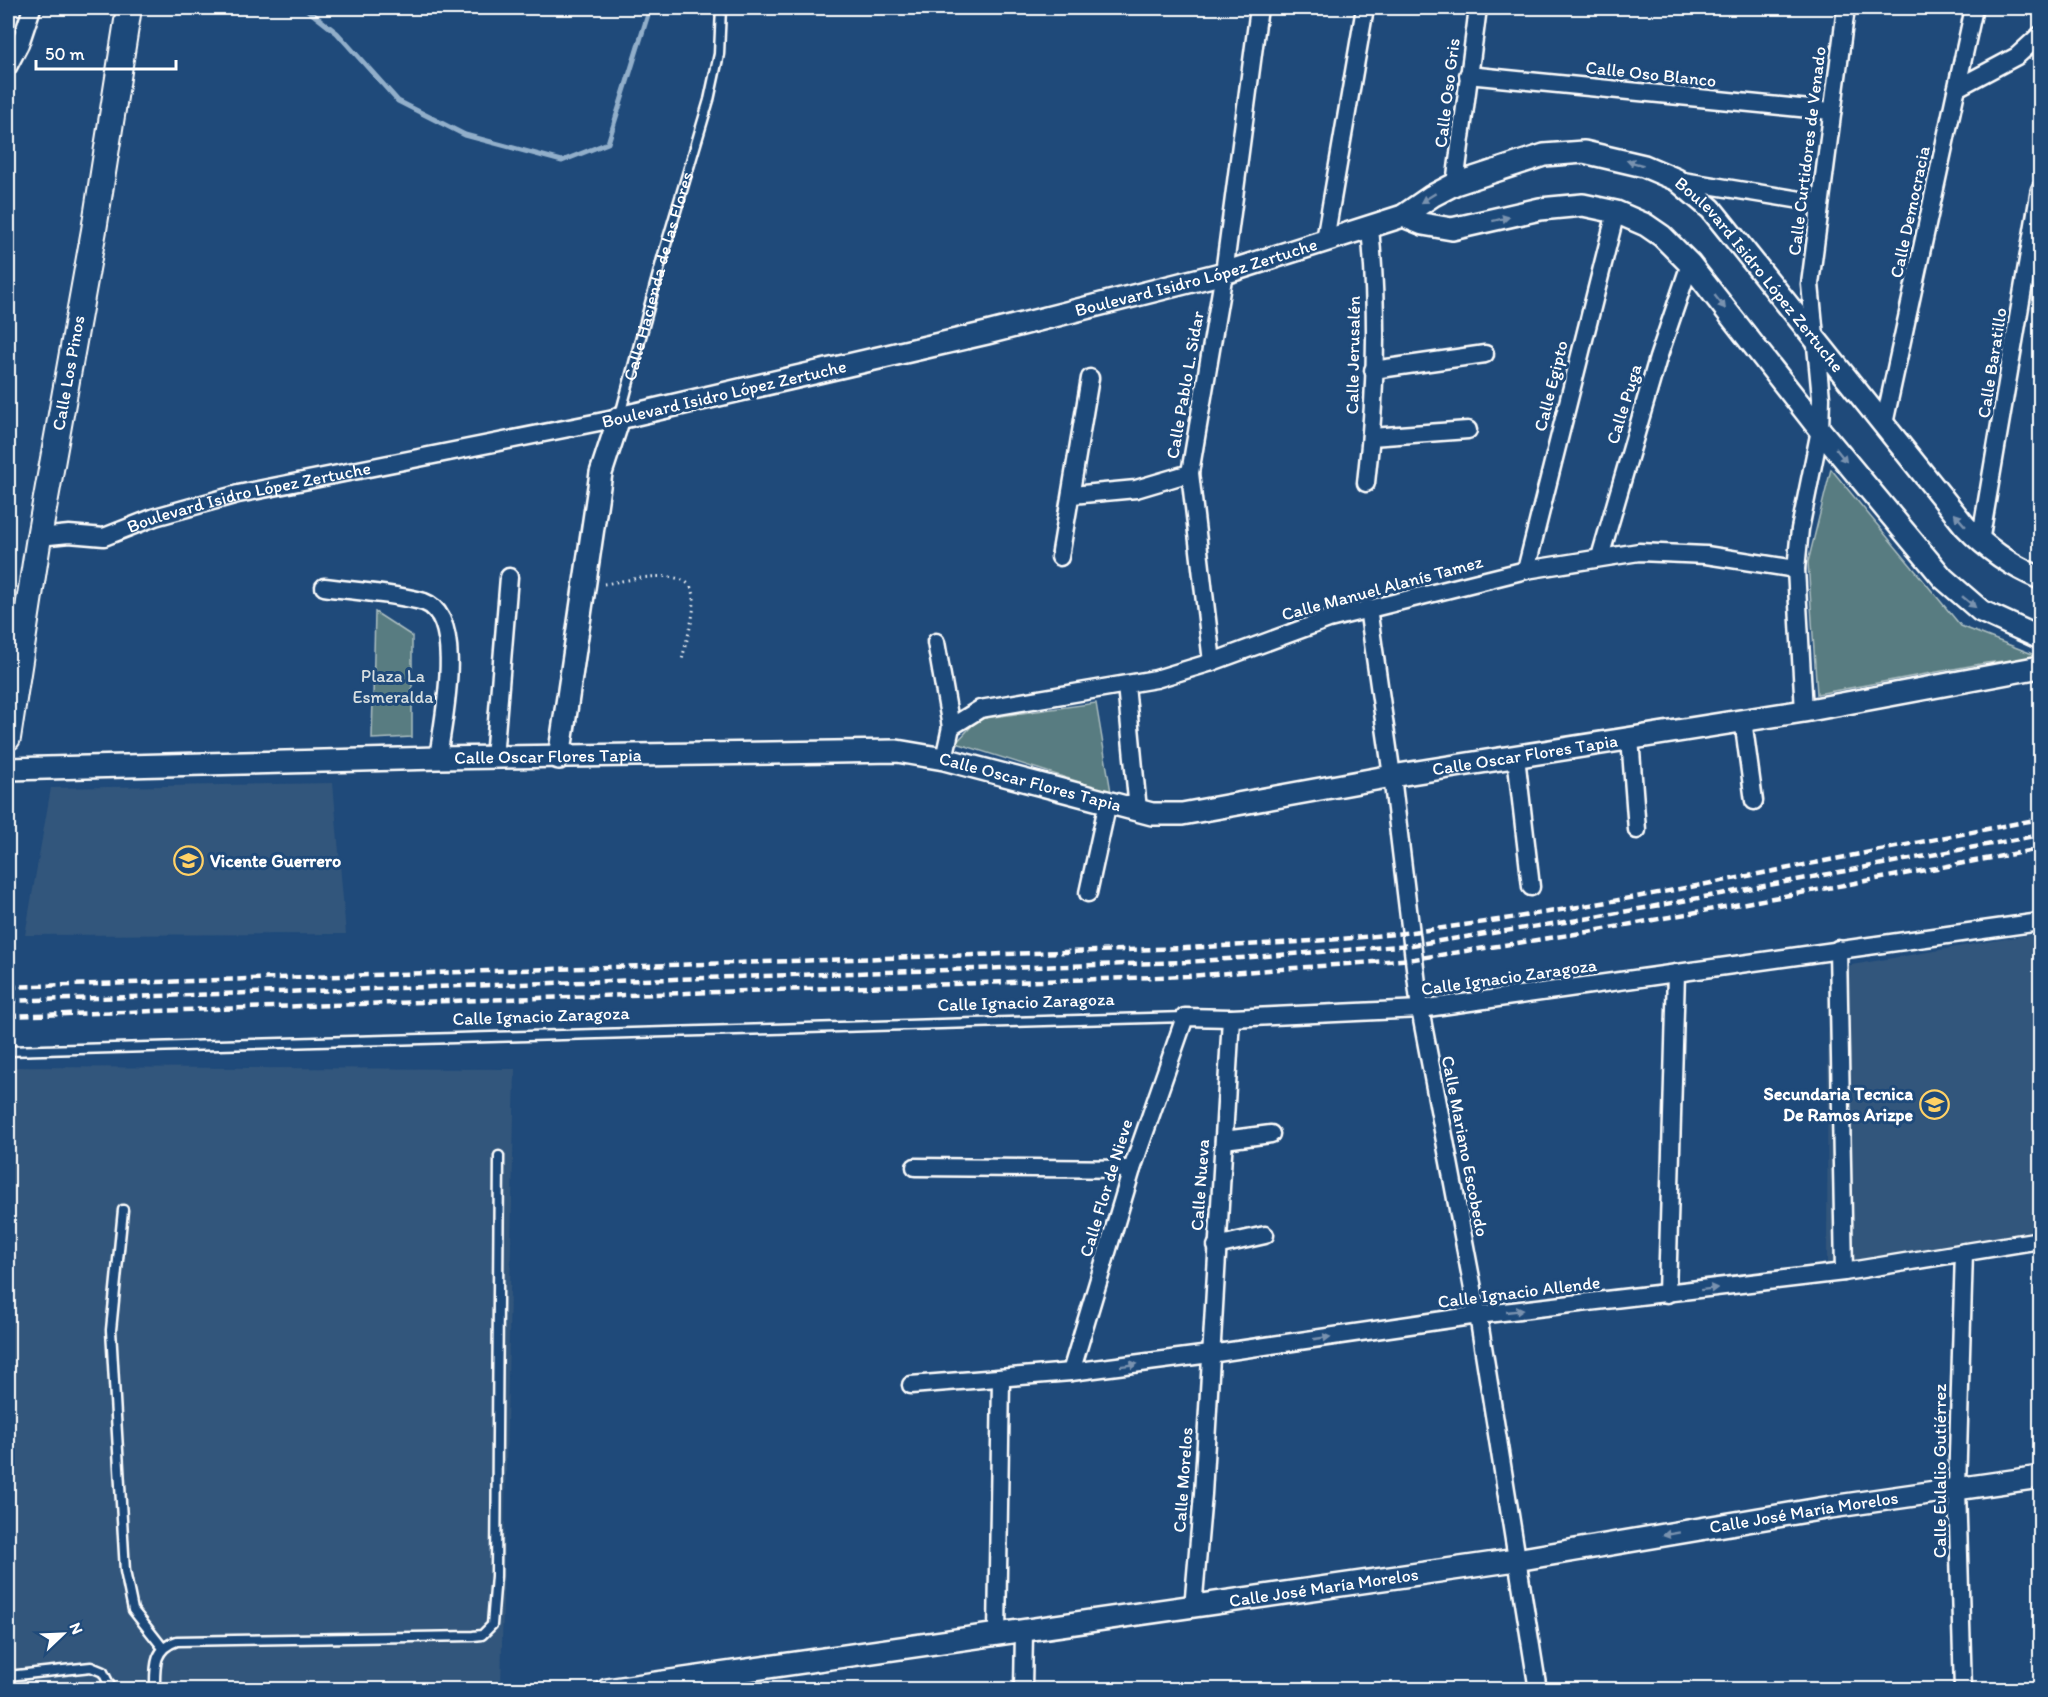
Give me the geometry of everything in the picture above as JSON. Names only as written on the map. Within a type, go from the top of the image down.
[{"type":"main road","name":"Calle Los Pinos","points":[[8,738],[39,537],[94,231],[129,8]]},
{"type":"street","points":[[8,68],[20,44],[32,8]]},
{"type":"street","name":"Calle Pablo L. Sidar","points":[[1212,662],[1190,474],[1224,273],[1259,8]]},
{"type":"street","points":[[1325,240],[1365,8]]},
{"type":"street","name":"Calle Oso Gris","points":[[1455,184],[1478,8]]},
{"type":"street","name":"Calle Curtidores de Venado","points":[[1804,711],[1796,569],[1800,529],[1820,430],[1820,375],[1813,335],[1810,284],[1830,111],[1846,8]]},
{"type":"street","name":"Calle Democracia","points":[[1884,424],[1974,8]]},
{"type":"street","points":[[1957,88],[2017,56],[2040,35]]},
{"type":"street","name":"Calle Oso Blanco","points":[[1468,75],[1830,111]]},
{"type":"street","name":"Boulevard Isidro López Zertuche","points":[[39,537],[69,534],[104,537],[155,517],[238,494],[619,418],[1011,327],[1224,273],[1370,228],[1403,216],[1432,196],[1455,184],[1520,160],[1563,152],[1611,157],[1644,166],[1677,180],[1711,208],[1951,510],[1980,542],[2022,571],[2040,578]]},
{"type":"street","points":[[1677,180],[1819,203]]},
{"type":"street","name":"Calle Baratillo","points":[[1980,542],[2040,189]]},
{"type":"street","points":[[1403,216],[1430,226],[1452,229],[1564,205],[1583,205],[1616,212],[1646,225],[1662,236],[1690,264],[1820,430],[1943,578],[1981,611],[2040,638]]},
{"type":"street","name":"Calle Egipto","points":[[1526,570],[1616,212]]},
{"type":"street","name":"Calle Jerusalén","points":[[1366,483],[1371,437],[1373,370],[1373,261],[1370,228]]},
{"type":"street","name":"Calle Puga","points":[[1600,557],[1655,369],[1690,264]]},
{"type":"street","points":[[1373,370],[1485,354]]},
{"type":"street","points":[[1060,557],[1090,378]]},
{"type":"street","name":"Calle Hacienda de las Flores","points":[[559,758],[602,473],[607,450],[619,418]]},
{"type":"street","points":[[1371,437],[1468,430]]},
{"type":"street","points":[[1072,495],[1136,489],[1190,474]]},
{"type":"street","name":"Calle Manuel Alanís Tamez","points":[[951,727],[980,709],[1126,685],[1212,662],[1286,633],[1368,608],[1526,570],[1639,552],[1670,552],[1796,569]]},
{"type":"street","points":[[494,759],[509,577]]},
{"type":"street","points":[[324,587],[426,603],[442,620],[449,642],[450,659],[438,758]]},
{"type":"street","name":"Calle Mariano Escobedo","points":[[1368,608],[1392,777],[1420,1009],[1478,1315],[1538,1689]]},
{"type":"street","points":[[936,642],[951,727],[944,759]]},
{"type":"street","name":"Calle Oscar Flores Tapia","points":[[8,769],[438,758],[494,759],[897,751],[944,759],[1138,810],[1168,815],[1197,813],[1392,777],[1804,711],[2040,667]]},
{"type":"street","points":[[1126,685],[1138,810]]},
{"type":"street","points":[[1743,720],[1754,801]]},
{"type":"street","points":[[1630,738],[1637,830]]},
{"type":"street","points":[[1516,757],[1531,887]]},
{"type":"street","points":[[1088,893],[1108,802]]},
{"type":"street","name":"Calle Ignacio Zaragoza","points":[[1185,1017],[1231,1018],[1420,1009],[2040,922]]},
{"type":"street","points":[[1838,949],[1844,1272]]},
{"type":"street","points":[[1667,1294],[1677,973]]},
{"type":"street","name":"Calle Flor de Nieve","points":[[1071,1372],[1132,1169],[1185,1017]]},
{"type":"street","name":"Calle Nueva","points":[[1210,1354],[1231,1018]]},
{"type":"street","points":[[1224,1140],[1271,1134]]},
{"type":"street","points":[[915,1167],[1132,1169]]},
{"type":"street","points":[[1216,1246],[1265,1235]]},
{"type":"street","name":"Calle Ignacio Allende","points":[[911,1385],[1071,1372],[1478,1315],[1844,1272],[2040,1240]]},
{"type":"street","name":"Calle Eulalio Gutiérrez","points":[[1963,1689],[1957,1488],[1964,1252]]},
{"type":"street","name":"Calle Morelos","points":[[1193,1608],[1203,1494],[1210,1354]]},
{"type":"street","points":[[997,1634],[1001,1379]]},
{"type":"street","name":"Calle José María Morelos","points":[[607,1689],[1193,1608],[1516,1560],[1957,1488],[2040,1477]]},
{"type":"street","points":[[1023,1689],[1024,1631]]},
{"type":"lane","name":"Calle Hacienda de las Flores","points":[[619,418],[663,255],[709,100],[718,54],[721,8]]},
{"type":"lane","name":"Calle Ignacio Zaragoza","points":[[8,1051],[1185,1017]]},
{"type":"lane","points":[[155,1689],[156,1663],[163,1648],[177,1641],[473,1636],[482,1635],[492,1625],[496,1576],[499,1156]]},
{"type":"lane","points":[[123,1210],[111,1330],[125,1571],[133,1610],[163,1648]]},
{"type":"lane","points":[[8,1676],[91,1666],[98,1667],[103,1672],[112,1689]]},
{"type":"path","points":[[585,586],[656,577],[678,577],[687,581],[692,586],[694,599],[682,660]]},
{"type":"shaded area","name":"Vicente Guerrero","points":[[333,783],[346,934],[25,935],[51,788]]},
{"type":"shaded area","name":"Secundaria Tecnica De Ramos Arizpe","points":[[2040,933],[2040,1238],[1827,1272],[1828,969]]},
{"type":"shaded area","points":[[8,1067],[515,1069],[501,1689],[8,1690]]},
{"type":"green space","points":[[1831,469],[1961,626],[2040,657],[1986,663],[1817,694],[1808,562]]},
{"type":"green space","name":"Plaza La Esmeralda","points":[[375,612],[412,636],[412,737],[372,739]]},
{"type":"green space","points":[[1096,703],[1111,792],[956,743],[978,719]]},
{"type":"waterway","points":[[305,8],[337,33],[398,101],[465,135],[562,161],[608,143],[650,8]]},
{"type":"railway","points":[[8,987],[1186,948],[1356,938],[1491,921],[1649,895],[2040,819]]},
{"type":"railway","points":[[8,1001],[1187,962],[1412,945],[1585,919],[2040,835]]},
{"type":"railway","points":[[8,1016],[1188,976],[1414,959],[1588,932],[2040,849]]},
{"type":"place","name":"Vicente Guerrero","points":[[189,861]]},
{"type":"place","name":"Secundaria Tecnica De Ramos Arizpe","points":[[1934,1104]]}]
